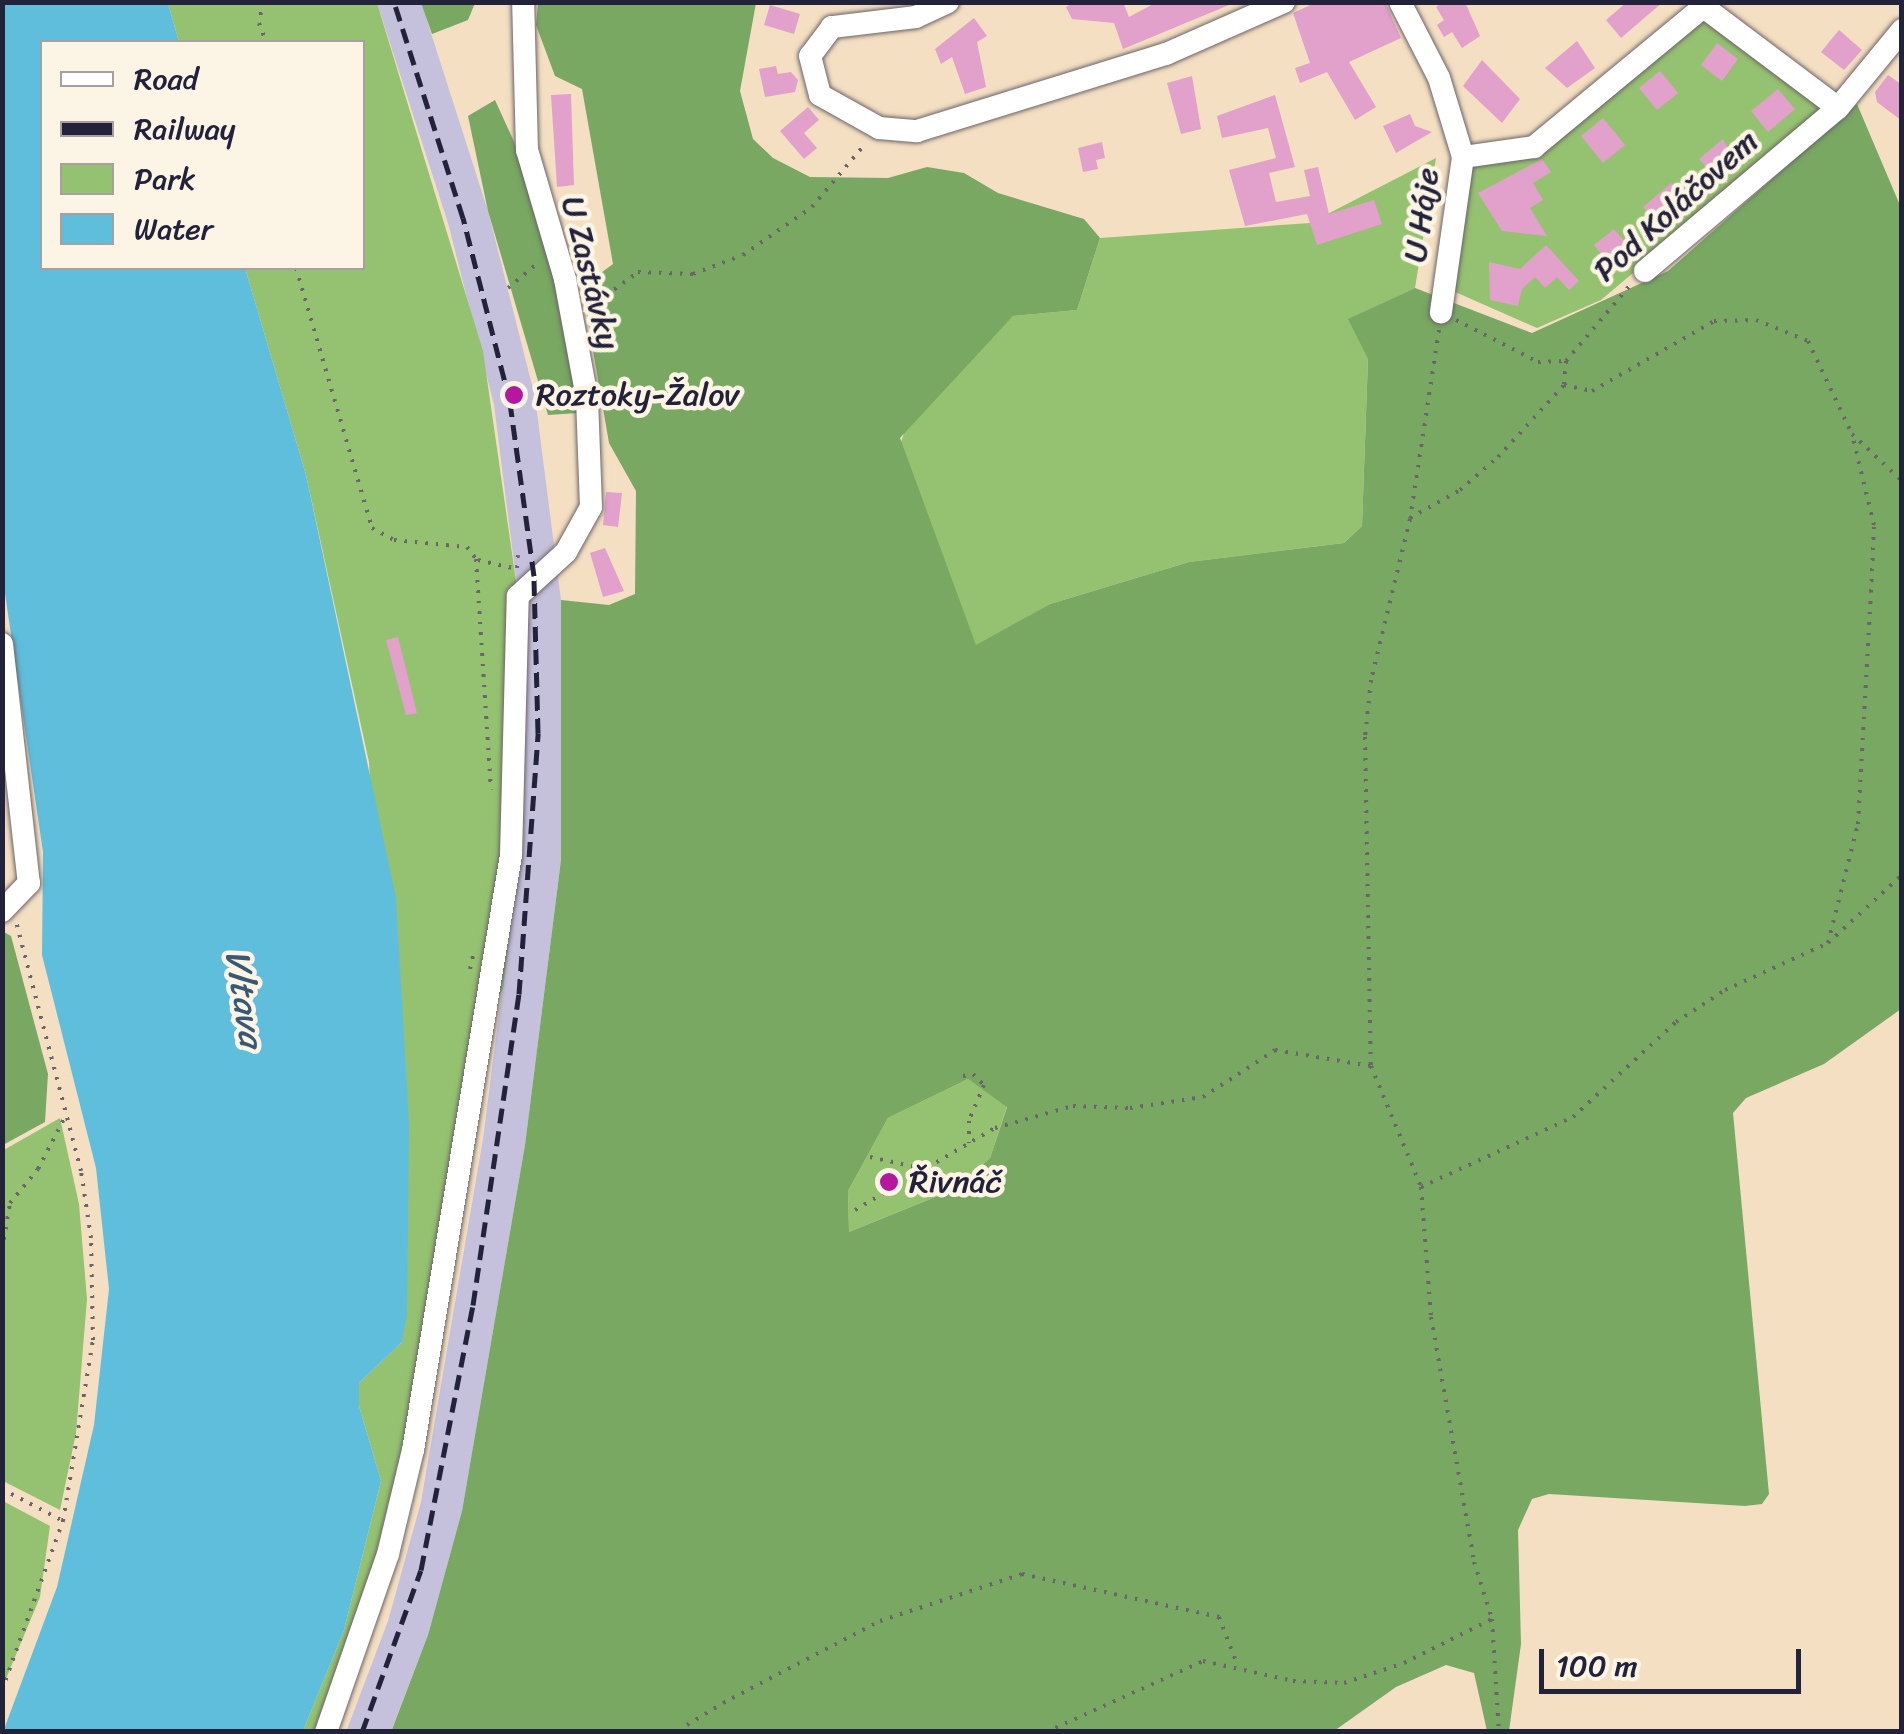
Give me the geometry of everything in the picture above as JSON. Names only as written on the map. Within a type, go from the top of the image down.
[{"type":"street","name":"U Zastávky","points":[[326,1732],[383,1570],[413,1450],[511,856],[518,596],[566,552],[592,507],[582,464],[572,319],[528,150],[522,2]]},
{"type":"street","points":[[948,2],[916,17],[832,27],[816,40],[811,73],[820,95],[878,128],[932,128],[1166,54],[1284,2]]},
{"type":"street","name":"U Háje","points":[[1400,2],[1438,78],[1462,157],[1441,312]]},
{"type":"street","points":[[1462,157],[1534,147],[1707,5],[1838,108]]},
{"type":"street","name":"Pod Koláčovem","points":[[1645,270],[1838,108],[1902,30]]},
{"type":"street","points":[[2,644],[29,883],[7,908]]},
{"type":"path","points":[[263,2],[259,23],[265,40]]},
{"type":"path","points":[[572,319],[638,272],[693,274],[743,255],[812,207],[878,128]]},
{"type":"path","points":[[508,288],[555,248]]},
{"type":"path","points":[[297,270],[372,528],[394,540],[467,548],[476,559],[492,800]]},
{"type":"path","name":"Pod Koláčovem","points":[[1566,361],[1645,270]]},
{"type":"path","points":[[1441,312],[1410,518],[1371,680],[1365,736],[1371,1066],[1421,1187],[1430,1317],[1474,1562],[1492,1619],[1500,1732]]},
{"type":"path","name":"U Háje","points":[[1441,312],[1538,362],[1566,361]]},
{"type":"path","points":[[1564,384],[1592,390],[1714,321],[1756,320],[1808,341],[1852,434],[1874,524],[1871,592],[1858,824],[1828,943]]},
{"type":"path","points":[[1410,518],[1460,490],[1498,457],[1564,384],[1566,361]]},
{"type":"path","points":[[1852,434],[1902,481]]},
{"type":"path","points":[[476,559],[517,569]]},
{"type":"path","points":[[1421,1187],[1573,1117],[1676,1022],[1725,990],[1828,943],[1902,875]]},
{"type":"path","points":[[2,1690],[63,1521],[93,1340],[91,1238],[67,1113],[7,908]]},
{"type":"path","points":[[482,940],[467,963],[475,975],[492,974]]},
{"type":"path","points":[[855,1210],[995,1128],[1073,1106],[1130,1108],[1203,1097],[1276,1050],[1371,1066]]},
{"type":"path","points":[[963,1076],[973,1074],[984,1085],[969,1121],[970,1143]]},
{"type":"path","points":[[2,1250],[10,1203],[38,1169],[67,1113]]},
{"type":"path","points":[[870,1157],[924,1170]]},
{"type":"path","points":[[2,1490],[63,1521]]},
{"type":"path","points":[[690,1732],[687,1726],[723,1703],[880,1621],[1022,1574],[1218,1617],[1237,1664]]},
{"type":"path","points":[[1046,1732],[1203,1661],[1237,1664],[1292,1681],[1344,1682],[1404,1663],[1492,1619]]},
{"type":"shaded area","points":[[421,2],[488,211],[535,397],[561,600],[561,860],[525,1145],[462,1511],[428,1635],[391,1731],[346,1732],[388,1621],[421,1502],[483,1139],[519,857],[519,602],[494,405],[448,223],[377,3]]},
{"type":"green space","points":[[421,2],[475,3],[468,20],[432,34]]},
{"type":"green space","points":[[168,3],[377,3],[483,351],[519,602],[519,857],[503,989],[481,1025],[384,1554],[322,1731],[303,1731],[344,1630],[381,1481],[359,1406],[359,1383],[402,1342],[369,762],[306,475],[246,270],[365,270],[365,40],[178,40]]},
{"type":"green space","points":[[538,3],[756,3],[740,91],[753,139],[773,158],[810,177],[888,178],[927,167],[964,173],[998,193],[1084,219],[1100,238],[1077,310],[1013,316],[900,438],[976,645],[1050,604],[1189,562],[1344,543],[1362,526],[1368,359],[1348,319],[1415,288],[1532,333],[1668,271],[1857,104],[1902,210],[1901,1009],[1824,1064],[1746,1098],[1733,1113],[1769,1494],[1762,1504],[1745,1506],[1549,1494],[1532,1499],[1518,1530],[1521,1644],[1509,1731],[1487,1731],[1474,1673],[1446,1665],[1396,1687],[1334,1731],[391,1732],[428,1635],[462,1511],[525,1145],[561,860],[561,600],[609,605],[635,594],[636,491],[609,443],[582,287],[613,264],[582,89],[555,76],[536,25]],"holes":[[[968,1079],[1007,1107],[990,1158],[955,1189],[849,1232],[848,1191],[888,1118]]]},
{"type":"green space","points":[[1707,13],[1827,109],[1601,300],[1537,328],[1453,291],[1474,160],[1549,145]]},
{"type":"green space","points":[[495,100],[521,157],[565,321],[578,413],[548,415],[488,211],[468,116]]},
{"type":"green space","points":[[1436,158],[1415,288],[1349,319],[1368,358],[1362,526],[1344,543],[1189,562],[1050,604],[976,646],[899,448],[906,427],[943,385],[1013,316],[1077,310],[1100,238],[1310,223]]},
{"type":"green space","points":[[2,931],[11,936],[48,1074],[45,1122],[3,1145]]},
{"type":"green space","points":[[968,1079],[1007,1106],[990,1158],[955,1189],[849,1232],[848,1191],[888,1118]]},
{"type":"green space","points":[[60,1118],[79,1204],[87,1299],[76,1433],[60,1510],[3,1481],[2,1151]]},
{"type":"green space","points":[[3,1501],[50,1526],[40,1597],[3,1686]]},
{"type":"water","name":"Vltava","points":[[3,3],[168,3],[178,40],[40,40],[40,270],[246,270],[306,475],[396,898],[409,1124],[407,1313],[402,1342],[359,1383],[359,1406],[381,1481],[344,1630],[303,1731],[3,1732],[57,1587],[94,1425],[109,1289],[96,1168],[42,955],[43,852],[3,580]]},
{"type":"building","points":[[1075,2],[1123,2],[1129,17],[1157,2],[1234,3],[1123,49],[1114,23],[1072,19],[1066,7]]},
{"type":"building","points":[[1317,2],[1385,2],[1401,38],[1349,62],[1376,107],[1355,120],[1327,72],[1300,83],[1295,68],[1310,63],[1293,13]]},
{"type":"building","points":[[1443,2],[1465,2],[1480,36],[1462,48],[1452,32],[1444,37],[1437,25],[1444,20],[1436,7]]},
{"type":"building","points":[[1627,2],[1663,2],[1621,38],[1606,20]]},
{"type":"building","points":[[770,5],[800,14],[794,34],[764,25]]},
{"type":"building","points":[[974,18],[987,36],[977,42],[986,87],[965,94],[952,57],[941,64],[935,49]]},
{"type":"building","points":[[1839,30],[1862,50],[1844,70],[1821,52]]},
{"type":"building","points":[[1577,41],[1595,68],[1567,88],[1545,68]]},
{"type":"building","points":[[1717,43],[1738,59],[1722,81],[1701,65]]},
{"type":"building","points":[[1482,60],[1520,99],[1502,123],[1463,86]]},
{"type":"building","points":[[776,66],[778,74],[791,72],[798,80],[795,92],[765,97],[759,69]]},
{"type":"building","points":[[1660,71],[1678,93],[1657,110],[1639,88]]},
{"type":"building","points":[[1888,75],[1902,85],[1902,121],[1877,102],[1875,92]]},
{"type":"building","points":[[1192,76],[1201,129],[1181,134],[1167,83]]},
{"type":"building","points":[[1778,89],[1795,109],[1768,132],[1751,111]]},
{"type":"building","points":[[571,94],[574,185],[557,187],[551,95]]},
{"type":"building","points":[[1275,95],[1295,167],[1269,173],[1276,202],[1310,196],[1304,170],[1318,167],[1329,214],[1374,200],[1382,224],[1317,245],[1307,214],[1245,226],[1229,170],[1276,158],[1268,128],[1222,138],[1217,116]]},
{"type":"building","points":[[808,107],[819,120],[804,133],[817,148],[804,159],[780,131]]},
{"type":"building","points":[[1410,114],[1415,126],[1432,132],[1396,153],[1383,126]]},
{"type":"building","points":[[1603,118],[1625,145],[1603,163],[1581,136]]},
{"type":"building","points":[[1723,139],[1735,161],[1716,178],[1699,159]]},
{"type":"building","points":[[1102,142],[1105,158],[1096,160],[1098,169],[1083,172],[1078,148]]},
{"type":"building","points":[[1542,159],[1551,172],[1533,183],[1543,200],[1530,208],[1547,236],[1502,231],[1478,193]]},
{"type":"building","points":[[1671,183],[1690,206],[1663,229],[1643,207]]},
{"type":"building","points":[[1614,229],[1631,249],[1611,266],[1594,245]]},
{"type":"building","points":[[1546,245],[1579,281],[1569,290],[1557,277],[1545,288],[1535,277],[1522,289],[1518,306],[1490,300],[1489,262],[1520,269]]},
{"type":"building","points":[[606,492],[622,493],[618,527],[603,525]]},
{"type":"building","points":[[605,548],[624,591],[603,597],[590,553]]},
{"type":"building","points":[[398,637],[417,713],[406,715],[386,640]]},
{"type":"railway","points":[[362,1732],[421,1570],[473,1305],[519,994],[538,733],[534,576],[510,402],[463,218],[394,2]]},
{"type":"place","name":"Roztoky-Žalov","points":[[514,395]]},
{"type":"place","name":"Řivnáč","points":[[889,1182]]}]
